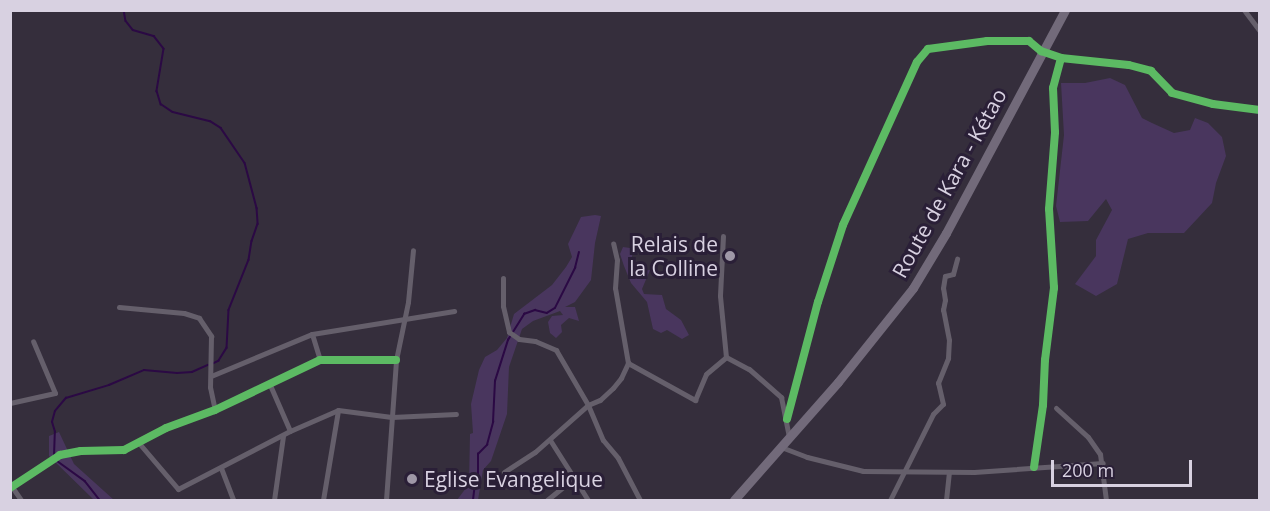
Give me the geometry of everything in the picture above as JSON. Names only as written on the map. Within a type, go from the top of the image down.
[{"type":"main road","name":"Route de Kara - Kétao","points":[[734,501],[878,334],[913,288],[946,233],[1041,51],[1065,10]]},
{"type":"street","points":[[1244,10],[1260,31]]},
{"type":"street","points":[[787,419],[821,292],[843,225],[921,54],[936,47],[1012,39],[1029,41],[1041,51],[1061,58],[1129,65],[1151,71],[1172,93],[1213,104],[1260,110]]},
{"type":"street","points":[[1034,467],[1044,405],[1045,360],[1054,288],[1049,209],[1055,132],[1053,88],[1061,58]]},
{"type":"street","points":[[723,236],[720,296],[726,357]]},
{"type":"street","points":[[504,472],[550,440],[588,405],[600,400],[613,388],[628,363],[615,288],[617,260],[613,243]]},
{"type":"street","points":[[386,501],[396,360],[405,319],[413,250]]},
{"type":"street","points":[[890,501],[906,472],[910,456],[933,414],[943,404],[938,383],[948,358],[949,340],[943,310],[945,300],[943,288],[945,276],[953,274],[957,259]]},
{"type":"street","points":[[503,278],[503,306],[509,332],[519,339],[556,350],[588,405],[603,440],[618,458],[640,501]]},
{"type":"street","points":[[119,307],[184,313],[200,318],[211,336],[210,387],[215,410]]},
{"type":"street","points":[[211,376],[312,334],[454,311]]},
{"type":"street","points":[[312,334],[320,360]]},
{"type":"street","points":[[10,403],[55,393],[33,341]]},
{"type":"street","points":[[726,357],[769,384],[781,397],[789,438]]},
{"type":"street","points":[[628,363],[695,400],[706,374],[726,357]]},
{"type":"street","points":[[21,501],[11,487],[60,455],[81,451],[114,452],[166,428],[215,410],[320,360],[396,360]]},
{"type":"street","points":[[270,385],[290,431]]},
{"type":"street","points":[[1056,408],[1088,437],[1103,463],[1106,501]]},
{"type":"street","points":[[323,501],[338,410]]},
{"type":"street","points":[[138,442],[178,489],[290,431],[338,410],[392,417],[456,414]]},
{"type":"street","points":[[274,501],[283,436]]},
{"type":"street","points":[[550,440],[588,501]]},
{"type":"street","points":[[781,447],[807,457],[863,471],[949,472],[1103,463]]},
{"type":"street","points":[[221,468],[233,501]]},
{"type":"street","points":[[946,501],[949,472]]},
{"type":"street","points":[[547,501],[574,478]]},
{"type":"shaded area","points":[[1110,78],[1125,85],[1142,118],[1152,123],[1174,133],[1190,130],[1195,118],[1208,123],[1222,137],[1226,156],[1216,183],[1212,203],[1184,233],[1148,233],[1128,239],[1117,284],[1096,296],[1075,284],[1096,256],[1096,240],[1112,210],[1106,199],[1088,221],[1060,222],[1056,206],[1064,135],[1061,83],[1085,83]]},
{"type":"shaded area","points":[[601,216],[591,280],[575,302],[565,307],[575,307],[579,321],[569,318],[561,325],[562,332],[556,338],[550,333],[548,322],[552,316],[563,315],[560,311],[533,321],[522,329],[509,367],[507,414],[491,461],[483,470],[478,500],[457,500],[469,484],[470,434],[473,433],[471,404],[479,370],[485,357],[497,350],[507,338],[514,314],[552,285],[566,267],[572,257],[568,244],[581,217]]},
{"type":"shaded area","points":[[623,247],[630,248],[633,252],[631,261],[636,272],[650,270],[642,289],[644,294],[662,295],[666,309],[681,320],[689,335],[682,339],[667,330],[661,333],[653,329],[647,302],[631,283],[624,266],[620,254]]},
{"type":"shaded area","points":[[59,432],[74,464],[114,500],[94,500],[49,456],[49,436]]},
{"type":"waterway","points":[[124,10],[126,21],[133,30],[154,36],[164,49],[157,91],[161,104],[173,112],[210,121],[221,128],[245,163],[257,208],[258,224],[249,260],[229,310],[227,348],[219,361],[213,364]]},
{"type":"waterway","points":[[473,500],[475,484],[478,482],[478,454],[487,445],[493,422],[495,381],[508,340],[524,314],[535,310],[547,313],[555,308],[575,268],[579,252]]},
{"type":"waterway","points":[[54,456],[55,432],[52,422],[55,411],[66,398],[109,385],[144,370],[192,372],[208,365]]},
{"type":"waterway","points":[[56,460],[85,481],[100,500]]},
{"type":"cycle path","points":[[787,419],[818,302],[843,225],[917,62],[928,49],[987,41],[1029,41],[1041,51],[1061,58],[1129,65],[1151,71],[1172,93],[1213,104],[1260,110]]},
{"type":"cycle path","points":[[1034,467],[1043,405],[1045,360],[1054,288],[1049,209],[1055,132],[1053,88],[1061,58]]},
{"type":"cycle path","points":[[10,488],[60,455],[81,451],[124,450],[166,428],[215,410],[320,360],[396,360]]},
{"type":"place","name":"Relais de la Colline","points":[[730,256]]},
{"type":"place","name":"Eglise Evangelique","points":[[412,479]]}]
